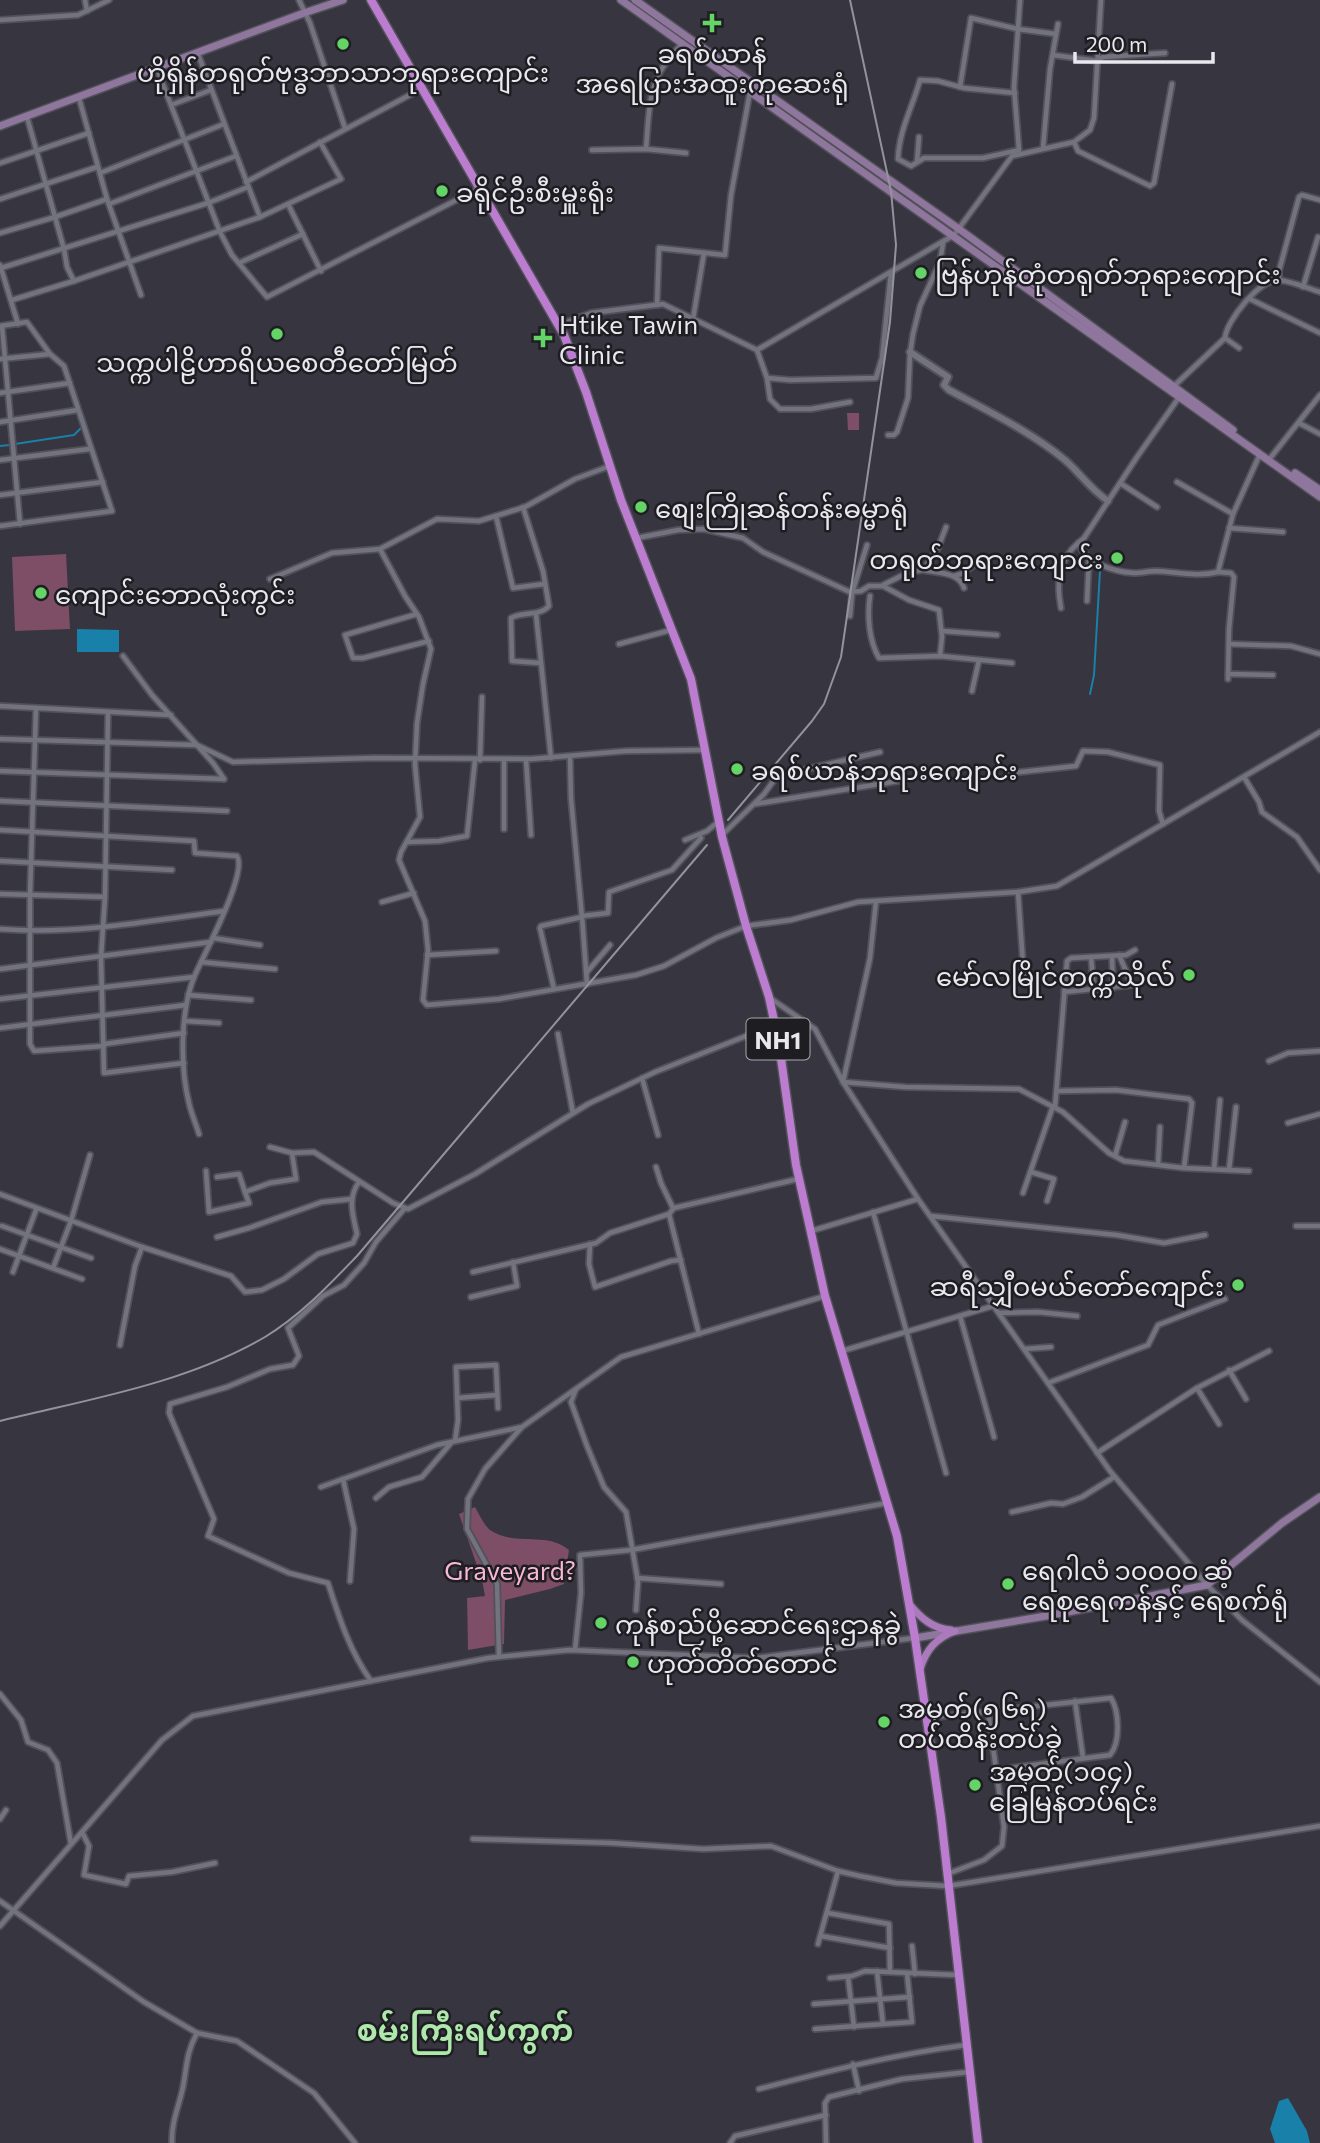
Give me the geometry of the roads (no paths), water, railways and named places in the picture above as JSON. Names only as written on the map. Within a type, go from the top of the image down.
[{"type":"highway","name":"NH1","points":[[370,0],[572,352],[636,538],[693,687],[721,835],[775,1024],[799,1178],[825,1296],[898,1536],[920,1670],[947,1874],[978,2143]]},
{"type":"main road","points":[[0,126],[344,0]]},
{"type":"main road","points":[[621,0],[750,92],[956,232],[1174,386],[1181,395],[1320,490]]},
{"type":"main road","points":[[635,0],[1320,497]]},
{"type":"main road","points":[[915,1638],[1078,1611],[1207,1585],[1282,1523],[1320,1497]]},
{"type":"main road","points":[[910,1605],[922,1618],[937,1628],[955,1631]]},
{"type":"main road","points":[[920,1670],[925,1656],[938,1639],[955,1631]]},
{"type":"street","points":[[85,0],[87,11]]},
{"type":"street","points":[[0,20],[78,15],[109,0]]},
{"type":"street","points":[[299,0],[310,23],[345,128]]},
{"type":"street","points":[[1019,152],[1015,93],[1020,0]]},
{"type":"street","points":[[1015,93],[920,80],[914,106],[903,127],[898,159],[911,166],[925,158],[983,158],[1074,142],[1090,130],[1094,118],[1101,0]]},
{"type":"street","points":[[960,87],[971,18],[1018,29],[1056,34]]},
{"type":"street","points":[[1043,148],[1058,24]]},
{"type":"street","points":[[646,149],[651,96],[655,82],[682,43]]},
{"type":"street","points":[[1053,55],[1097,61],[1103,57],[1165,53]]},
{"type":"street","points":[[198,54],[260,217]]},
{"type":"street","points":[[157,69],[220,232],[239,263],[268,297],[478,189]]},
{"type":"street","points":[[1074,142],[1078,151],[1150,186],[1154,183],[1172,84]]},
{"type":"street","points":[[18,324],[1,266],[208,203],[247,185],[345,128],[421,89]]},
{"type":"street","points":[[171,105],[211,90]]},
{"type":"street","points":[[657,305],[659,247],[725,255],[733,183],[750,92]]},
{"type":"street","points":[[79,98],[108,202],[141,295]]},
{"type":"street","points":[[27,117],[67,267],[74,281]]},
{"type":"street","points":[[0,199],[98,170],[224,124]]},
{"type":"street","points":[[0,163],[89,133]]},
{"type":"street","points":[[917,163],[919,137]]},
{"type":"street","points":[[12,300],[220,232],[260,217],[341,179],[320,142]]},
{"type":"street","points":[[592,150],[646,149],[686,153]]},
{"type":"street","points":[[757,350],[943,242],[956,232],[1012,156],[1019,152]]},
{"type":"street","points":[[0,233],[108,202],[236,156]]},
{"type":"street","points":[[1279,280],[1279,271],[1299,197],[1320,200]]},
{"type":"street","points":[[288,204],[321,271]]},
{"type":"street","points":[[239,263],[303,234]]},
{"type":"street","points":[[1303,287],[1318,237]]},
{"type":"street","points":[[888,435],[897,432],[908,398],[910,352],[920,306],[940,262],[943,242]]},
{"type":"street","points":[[694,319],[704,253]]},
{"type":"street","points":[[767,378],[876,378],[882,358],[891,273]]},
{"type":"street","points":[[1174,386],[1225,338],[1233,317],[1265,284],[1279,280],[1320,292]]},
{"type":"street","points":[[1250,299],[1320,333]]},
{"type":"street","points":[[558,325],[591,313],[663,304],[757,350],[767,378],[770,399],[780,409],[811,409],[850,402]]},
{"type":"street","points":[[16,316],[4,326],[2,359],[11,421],[20,524]]},
{"type":"street","points":[[0,526],[112,512],[64,366],[50,354],[27,323],[4,326]]},
{"type":"street","points":[[1225,338],[1239,348]]},
{"type":"street","points":[[910,352],[948,377],[944,386],[949,390],[1031,436],[1066,461],[1091,489],[1108,501]]},
{"type":"street","points":[[2,359],[50,354]]},
{"type":"street","points":[[0,393],[70,383]]},
{"type":"street","points":[[1061,608],[1057,590],[1059,572],[1066,555],[1084,538],[1181,395]]},
{"type":"street","points":[[1271,457],[1320,395]]},
{"type":"street","points":[[0,422],[78,411]]},
{"type":"street","points":[[1299,423],[1320,434]]},
{"type":"street","points":[[0,460],[90,449]]},
{"type":"street","points":[[1218,572],[1233,514],[1260,454]]},
{"type":"street","points":[[270,579],[332,553],[380,549],[438,519],[479,521],[496,516],[523,507],[575,479],[611,466]]},
{"type":"street","points":[[0,495],[103,482]]},
{"type":"street","points":[[1177,482],[1233,514]]},
{"type":"street","points":[[1120,483],[1157,507]]},
{"type":"street","points":[[523,507],[543,571],[548,608],[536,614],[513,615],[510,618],[512,661],[540,663]]},
{"type":"street","points":[[496,516],[513,588],[544,584]]},
{"type":"street","points":[[923,570],[939,548],[946,527]]},
{"type":"street","points":[[1229,528],[1283,532]]},
{"type":"street","points":[[636,538],[678,530],[704,529],[743,538],[763,552],[852,593],[861,592],[869,586],[883,586],[909,572],[923,570],[953,576],[962,582],[964,588]]},
{"type":"street","points":[[1078,543],[1082,552],[1107,567],[1136,573],[1231,573],[1234,577],[1228,677],[1273,675]]},
{"type":"street","points":[[850,616],[852,593],[867,545]]},
{"type":"street","points":[[380,549],[417,614],[431,649],[422,684],[416,759],[420,817],[399,860],[425,921],[427,954],[423,1000],[427,1004],[499,999],[636,975],[664,966],[716,938],[746,926],[791,920],[858,902],[1018,892],[1057,886],[1320,733]]},
{"type":"street","points":[[953,576],[961,574],[985,558]]},
{"type":"street","points":[[1087,601],[1090,558]]},
{"type":"street","points":[[883,586],[909,600],[939,610],[942,631],[940,656]]},
{"type":"street","points":[[870,596],[867,617],[879,658],[940,656],[1012,663]]},
{"type":"street","points":[[417,614],[345,635],[352,658],[363,658],[429,640]]},
{"type":"street","points":[[536,614],[551,758]]},
{"type":"street","points":[[619,643],[672,629]]},
{"type":"street","points":[[942,631],[998,635]]},
{"type":"street","points":[[1228,644],[1291,646],[1320,653]]},
{"type":"street","points":[[0,771],[224,779],[152,695],[123,656]]},
{"type":"street","points":[[972,691],[979,660]]},
{"type":"street","points":[[407,842],[439,841],[467,836],[478,760],[482,697]]},
{"type":"street","points":[[0,706],[171,715]]},
{"type":"street","points":[[36,708],[30,896],[30,1044],[34,1051],[104,1045],[184,1033]]},
{"type":"street","points":[[108,712],[105,897],[101,957],[104,1073],[184,1063]]},
{"type":"street","points":[[0,739],[197,745],[233,762],[504,760],[626,751],[705,750]]},
{"type":"street","points":[[1012,773],[1076,766],[1083,751],[1108,752],[1160,765],[1159,811],[1163,824]]},
{"type":"street","points":[[721,835],[754,804],[777,775],[880,752]]},
{"type":"street","points":[[570,757],[587,984]]},
{"type":"street","points":[[526,759],[531,835]]},
{"type":"street","points":[[504,760],[504,830]]},
{"type":"street","points":[[1244,777],[1262,812],[1297,837],[1320,870]]},
{"type":"street","points":[[754,804],[898,781]]},
{"type":"street","points":[[0,801],[227,811]]},
{"type":"street","points":[[685,840],[708,831],[719,822]]},
{"type":"street","points":[[0,830],[194,841],[195,853],[237,856],[240,860],[239,874],[194,977],[186,1005],[184,1063],[189,1103],[199,1133]]},
{"type":"street","points":[[554,989],[541,926],[608,913],[610,892],[672,870],[701,838]]},
{"type":"street","points":[[0,861],[173,870]]},
{"type":"street","points":[[1018,892],[1024,978]]},
{"type":"street","points":[[382,902],[414,893]]},
{"type":"street","points":[[0,894],[105,897]]},
{"type":"street","points":[[843,1082],[870,958],[876,901]]},
{"type":"street","points":[[0,929],[30,931],[102,928],[224,911]]},
{"type":"street","points":[[0,969],[212,940],[260,945]]},
{"type":"street","points":[[586,973],[610,945]]},
{"type":"street","points":[[1023,1193],[1058,1091],[1067,961],[1071,958],[1126,955],[1135,950]]},
{"type":"street","points":[[427,954],[496,951]]},
{"type":"street","points":[[1064,992],[1132,984],[1119,955]]},
{"type":"street","points":[[1112,956],[1114,988]]},
{"type":"street","points":[[1091,957],[1094,990]]},
{"type":"street","points":[[201,962],[275,969]]},
{"type":"street","points":[[0,999],[194,977]]},
{"type":"street","points":[[188,995],[251,1000]]},
{"type":"street","points":[[769,997],[815,1029],[843,1082],[918,1199],[1114,1477],[1207,1585],[1241,1620],[1320,1682]]},
{"type":"street","points":[[0,1028],[186,1005]]},
{"type":"street","points":[[186,1021],[219,1023]]},
{"type":"street","points":[[270,1147],[292,1153],[314,1152],[405,1208],[415,1207],[475,1174],[573,1113],[642,1078],[775,1024]]},
{"type":"street","points":[[558,1034],[573,1113]]},
{"type":"street","points":[[1269,1061],[1288,1053],[1320,1051]]},
{"type":"street","points":[[642,1078],[658,1135]]},
{"type":"street","points":[[843,1082],[905,1087],[1020,1089],[1054,1106],[1115,1156],[1129,1163],[1249,1171]]},
{"type":"street","points":[[1058,1091],[1116,1090],[1189,1099],[1192,1103],[1184,1168]]},
{"type":"street","points":[[1214,1169],[1220,1100]]},
{"type":"street","points":[[1229,1170],[1237,1107]]},
{"type":"street","points":[[1288,1123],[1320,1114]]},
{"type":"street","points":[[1115,1156],[1125,1122]]},
{"type":"street","points":[[1158,1166],[1160,1127]]},
{"type":"street","points":[[245,1192],[270,1183],[296,1179],[292,1153]]},
{"type":"street","points":[[53,1268],[71,1221],[90,1155]]},
{"type":"street","points":[[656,1167],[674,1209]]},
{"type":"street","points":[[206,1171],[209,1212],[249,1203],[239,1174],[217,1177]]},
{"type":"street","points":[[1031,1172],[1054,1179],[1047,1201]]},
{"type":"street","points":[[473,1272],[596,1243],[610,1233],[669,1214],[674,1209],[799,1178]]},
{"type":"street","points":[[0,1194],[36,1210],[142,1248],[231,1276],[245,1292],[262,1290],[284,1279],[318,1254],[353,1242],[357,1234],[351,1206],[353,1190],[359,1182]]},
{"type":"street","points":[[217,1237],[322,1202],[352,1199]]},
{"type":"street","points":[[810,1231],[918,1199]]},
{"type":"street","points":[[371,1681],[359,1664],[328,1583],[289,1573],[208,1536],[214,1519],[169,1413],[170,1404],[227,1387],[270,1369],[292,1365],[299,1356],[288,1328],[323,1296],[344,1285],[364,1264],[376,1242],[405,1208]]},
{"type":"street","points":[[13,1272],[36,1210]]},
{"type":"street","points":[[873,1212],[946,1473]]},
{"type":"street","points":[[669,1214],[699,1334]]},
{"type":"street","points":[[930,1216],[1117,1235],[1164,1243],[1205,1234]]},
{"type":"street","points":[[2,1226],[91,1258]]},
{"type":"street","points":[[1296,1226],[1320,1226]]},
{"type":"street","points":[[590,1244],[589,1264],[595,1287],[681,1260]]},
{"type":"street","points":[[120,1345],[135,1266],[142,1248]]},
{"type":"street","points":[[0,1249],[82,1279]]},
{"type":"street","points":[[471,1297],[517,1286],[513,1262]]},
{"type":"street","points":[[499,1657],[497,1584],[467,1528],[468,1499],[485,1469],[522,1427],[621,1357],[825,1296]]},
{"type":"street","points":[[1048,1383],[1148,1345],[1158,1325],[1225,1299]]},
{"type":"street","points":[[841,1351],[993,1306]]},
{"type":"street","points":[[998,1313],[1038,1312],[1077,1316]]},
{"type":"street","points":[[960,1316],[993,1437]]},
{"type":"street","points":[[1024,1349],[1051,1347]]},
{"type":"street","points":[[1097,1453],[1197,1388],[1269,1351]]},
{"type":"street","points":[[376,1498],[389,1487],[422,1477],[453,1442],[458,1420],[456,1367],[496,1365],[498,1408]]},
{"type":"street","points":[[1229,1370],[1246,1399]]},
{"type":"street","points":[[576,1388],[571,1402],[604,1487],[626,1512],[637,1578],[636,1610]]},
{"type":"street","points":[[1197,1388],[1219,1424]]},
{"type":"street","points":[[457,1398],[497,1395]]},
{"type":"street","points":[[321,1487],[437,1445],[522,1427]]},
{"type":"street","points":[[1012,1511],[1051,1503],[1063,1504],[1082,1497],[1114,1477]]},
{"type":"street","points":[[343,1479],[354,1529],[350,1581]]},
{"type":"street","points":[[575,1650],[581,1593],[580,1555],[631,1550],[888,1503]]},
{"type":"street","points":[[637,1578],[721,1584]]},
{"type":"street","points":[[0,1926],[163,1740],[193,1716],[499,1657],[575,1650],[757,1657],[915,1638]]},
{"type":"street","points":[[0,1694],[21,1720],[28,1742],[48,1751],[57,1763],[71,1845]]},
{"type":"street","points":[[926,1718],[1111,1698],[1114,1703],[1117,1728],[1115,1749],[1110,1755],[995,1770]]},
{"type":"street","points":[[1075,1701],[1083,1758]]},
{"type":"street","points":[[947,1874],[984,1860],[1002,1846],[1004,1827],[988,1711]]},
{"type":"street","points":[[0,1819],[6,1810]]},
{"type":"street","points":[[473,1839],[702,1849],[771,1846],[838,1871],[895,1883],[948,1886],[1320,1826]]},
{"type":"street","points":[[82,1832],[89,1846],[84,1875],[126,1884],[130,1876],[172,1872],[215,1863]]},
{"type":"street","points":[[818,1944],[838,1871]]},
{"type":"street","points":[[0,1901],[144,2002],[197,2033],[237,2041],[314,2093],[355,2143]]},
{"type":"street","points":[[828,1913],[888,1923],[890,1972]]},
{"type":"street","points":[[821,1936],[890,1948]]},
{"type":"street","points":[[912,1946],[915,1974]]},
{"type":"street","points":[[830,1979],[848,1977],[863,1971],[958,1975]]},
{"type":"street","points":[[877,1971],[883,2024]]},
{"type":"street","points":[[814,2029],[912,2022],[907,1973]]},
{"type":"street","points":[[848,1977],[854,2027]]},
{"type":"street","points":[[814,2004],[909,1997]]},
{"type":"street","points":[[172,2143],[173,2122],[184,2084],[186,2061],[197,2033]]},
{"type":"street","points":[[759,2089],[853,2064],[966,2045]]},
{"type":"street","points":[[853,2064],[859,2091]]},
{"type":"street","points":[[824,2143],[826,2099],[902,2079],[970,2072]]},
{"type":"street","points":[[730,2143],[735,2136],[826,2115]]},
{"type":"water","points":[[77,629],[119,630],[119,652],[77,652]]},
{"type":"water","points":[[1288,2098],[1307,2131],[1310,2143],[1275,2143],[1270,2129],[1279,2101]]},
{"type":"waterway","points":[[15,444],[74,435],[82,427]]},
{"type":"waterway","points":[[0,446],[10,445]]},
{"type":"waterway","points":[[1090,694],[1094,675],[1100,571]]},
{"type":"railway","points":[[728,820],[824,704],[841,657],[890,322],[896,245],[891,191],[850,0]]},
{"type":"railway","points":[[0,1421],[136,1388],[202,1367],[265,1337],[290,1320],[314,1300],[357,1256],[707,845]]},
{"type":"place","name":"ခရစ်ယာန် အရေပြားအထူးကုဆေးရုံ","points":[[712,23]]},
{"type":"place","name":"ဟိုရှိန်တရုတ်ဗုဒ္ဓဘာသာဘုရားကျောင်း","points":[[343,44]]},
{"type":"place","name":"ခရိုင်ဦးစီးမှူးရုံး","points":[[442,191]]},
{"type":"place","name":"ဗြန်ဟုန်တုံတရုတ်ဘုရားကျောင်း","points":[[921,273]]},
{"type":"place","name":"သက္ကပါဠိဟာရိယစေတီတော်မြတ်","points":[[277,334]]},
{"type":"place","name":"Htike Tawin Clinic","points":[[543,338]]},
{"type":"place","name":"စျေးကြိုဆန်တန်းဓမ္မာရုံ","points":[[641,507]]},
{"type":"place","name":"တရုတ်ဘုရားကျောင်း","points":[[1117,558]]},
{"type":"place","name":"ကျောင်းဘောလုံးကွင်း","points":[[41,593]]},
{"type":"place","name":"ခရစ်ယာန်ဘုရားကျောင်း","points":[[737,769]]},
{"type":"place","name":"မော်လမြိုင်တက္ကသိုလ်","points":[[1189,975]]},
{"type":"place","name":"ဆရီသျှီဝမယ်တော်ကျောင်း","points":[[1238,1285]]},
{"type":"place","name":"ရေဂါလံ ၁၀၀၀၀ ဆံ့ ရေစုရေကန်နှင့် ရေစက်ရုံ","points":[[1008,1584]]},
{"type":"place","name":"ကုန်စည်ပို့ဆောင်ရေးဌာနခွဲ","points":[[601,1623]]},
{"type":"place","name":"ဟုတ်တိတ်တောင်","points":[[633,1662]]},
{"type":"place","name":"အမှတ်(၅၆၅) တပ်ထိန်းတပ်ခွဲ","points":[[884,1722]]},
{"type":"place","name":"အမှတ်(၁၀၄) ခြေမြန်တပ်ရင်း","points":[[975,1785]]},
{"type":"district","name":"စမ်းကြီးရပ်ကွက်","points":[[465,2028]]},
{"type":"park label","name":"Graveyard?","points":[[510,1569]]}]
